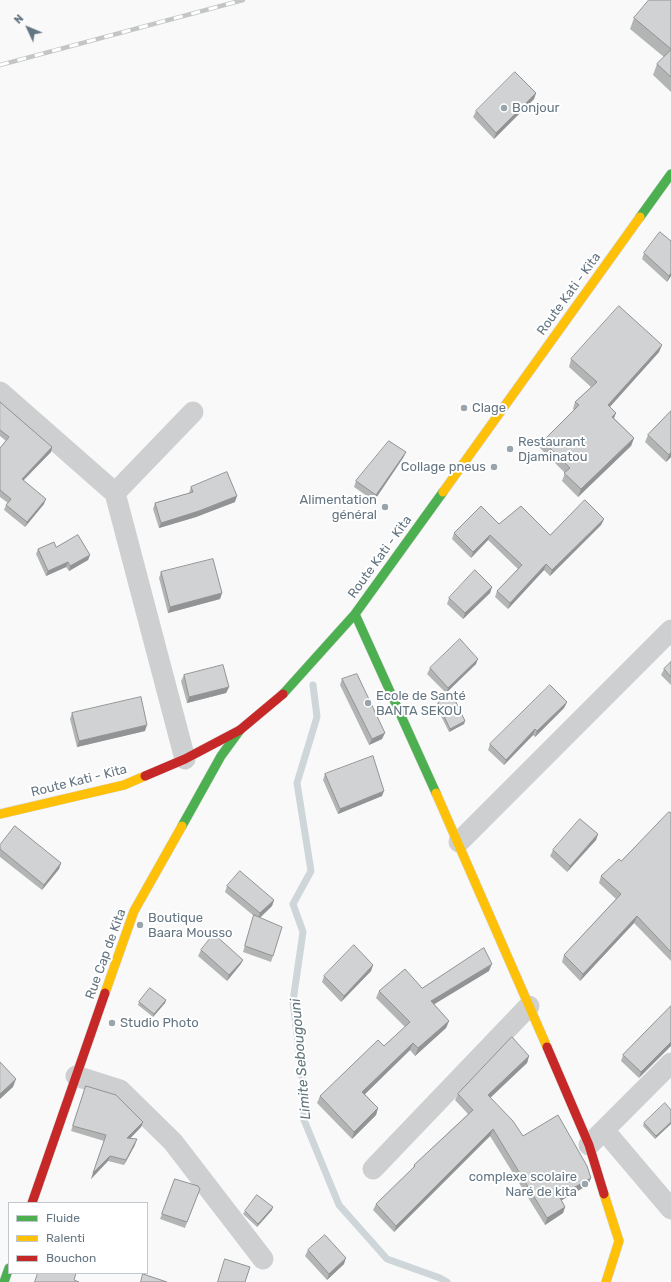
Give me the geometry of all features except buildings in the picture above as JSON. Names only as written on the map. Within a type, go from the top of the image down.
[{"type":"street","name":"Route Kati - Kita","points":[[0,814],[124,785],[185,759],[240,730],[284,693],[355,614],[671,174]]},
{"type":"street","points":[[0,392],[115,493],[185,759]]},
{"type":"street","points":[[115,493],[193,412]]},
{"type":"street","points":[[355,614],[459,842],[589,1145],[619,1241],[606,1282]]},
{"type":"street","points":[[459,842],[671,630]]},
{"type":"street","name":"Rue Cap de Kita","points":[[32,1202],[134,912],[220,756],[240,730]]},
{"type":"street","points":[[373,1170],[530,1006]]},
{"type":"street","points":[[589,1145],[671,1063]]},
{"type":"street","points":[[76,1076],[120,1090],[174,1142],[263,1259]]},
{"type":"street","points":[[604,1130],[671,1209]]},
{"type":"street","points":[[4,1282],[8,1271]]},
{"type":"waterway","name":"Limite Sebougouni","points":[[313,685],[317,717],[297,783],[311,871],[293,904],[303,932],[293,1001],[304,1092],[304,1120],[339,1205],[387,1259],[440,1278],[447,1282]]},
{"type":"railway","points":[[0,65],[243,0]]},
{"type":"traffic: fast","points":[[640,217],[671,174]]},
{"type":"traffic: fast","points":[[283,694],[355,614],[443,492]]},
{"type":"traffic: fast","points":[[355,614],[436,793]]},
{"type":"traffic: fast","points":[[182,826],[221,756],[240,730]]},
{"type":"traffic: fast","points":[[4,1282],[8,1271]]},
{"type":"traffic: slow","points":[[443,492],[640,217]]},
{"type":"traffic: slow","points":[[0,814],[124,785],[145,776]]},
{"type":"traffic: slow","points":[[436,793],[547,1047]]},
{"type":"traffic: slow","points":[[105,993],[134,911],[182,826]]},
{"type":"traffic: slow","points":[[604,1194],[619,1241],[606,1282]]},
{"type":"traffic: jam","points":[[145,776],[185,759],[240,730],[283,694]]},
{"type":"traffic: jam","points":[[32,1202],[105,993]]},
{"type":"traffic: jam","points":[[547,1047],[589,1145],[604,1194]]},
{"type":"place","name":"Bonjour","points":[[504,108]]},
{"type":"place","name":"Clage","points":[[464,408]]},
{"type":"place","name":"Restaurant Djaminatou","points":[[510,449]]},
{"type":"place","name":"Collage pneus","points":[[494,467]]},
{"type":"place","name":"Alimentation général","points":[[385,507]]},
{"type":"place","name":"Ecole de Santé BANTA SEKOU","points":[[368,703]]},
{"type":"place","name":"Boutique Baara Mousso","points":[[140,925]]},
{"type":"place","name":"Studio Photo","points":[[112,1023]]},
{"type":"place","name":"complexe scolaire Naré de kita","points":[[585,1184]]}]
